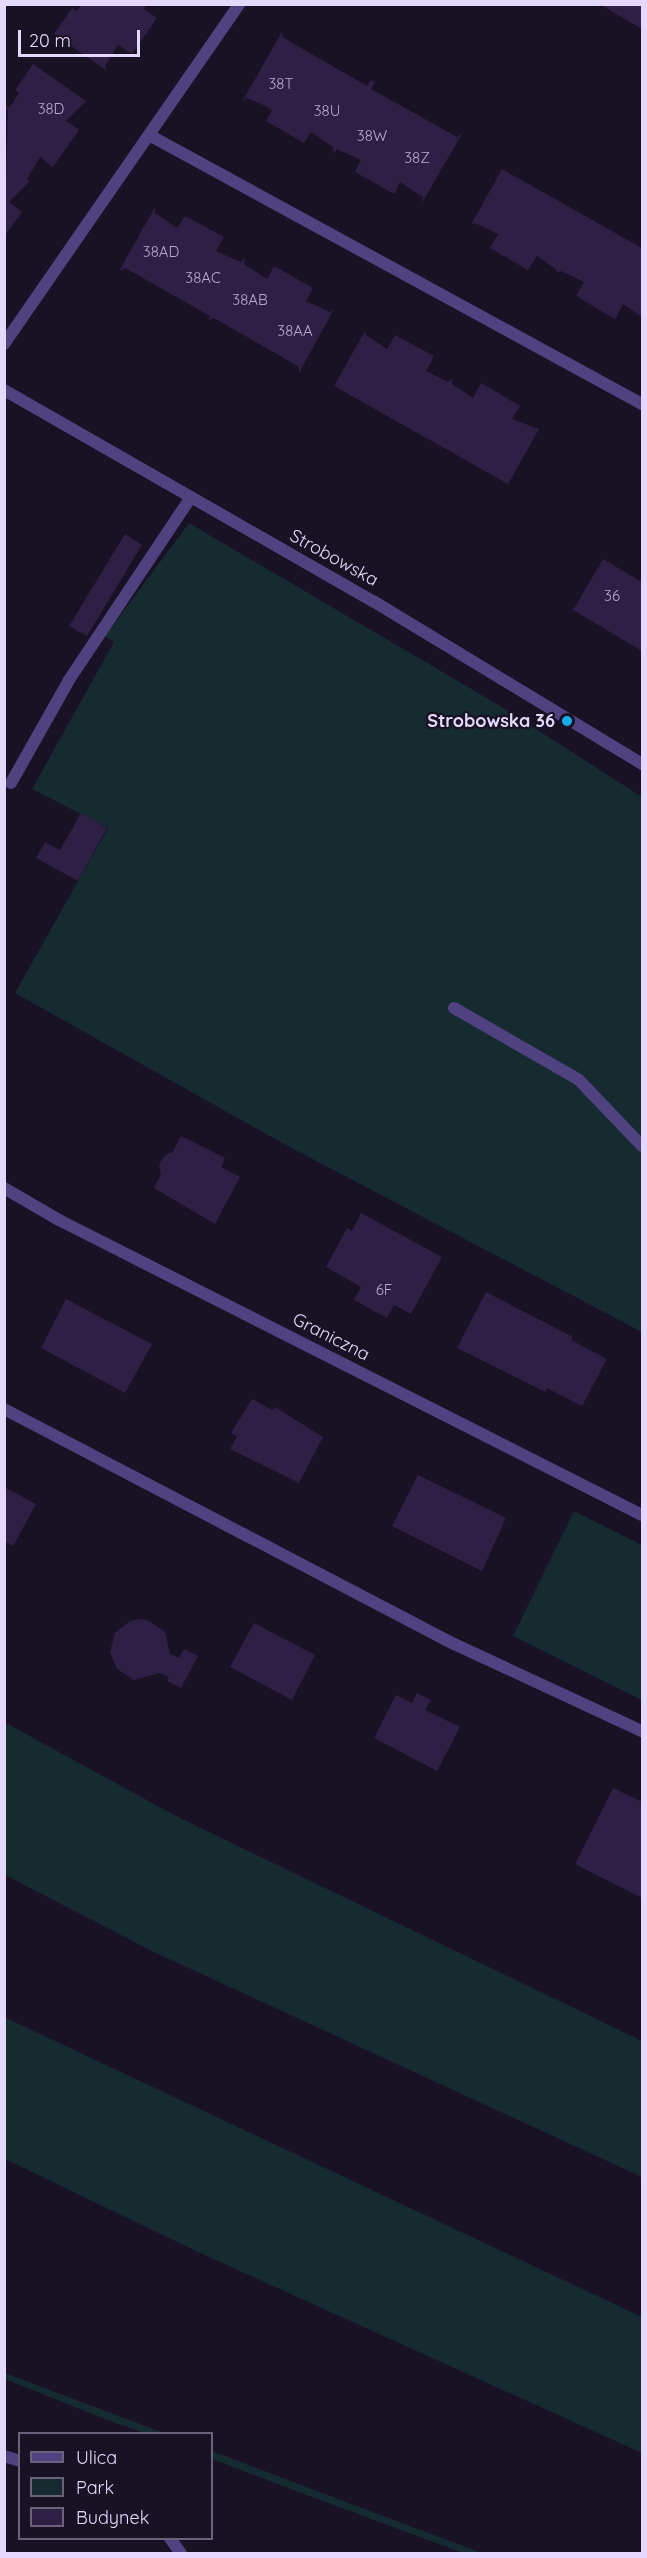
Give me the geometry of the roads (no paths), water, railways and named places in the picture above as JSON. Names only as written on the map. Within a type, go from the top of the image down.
[{"type":"street","points":[[4,344],[239,4]]},
{"type":"street","points":[[149,135],[642,404]]},
{"type":"street","name":"Strobowska","points":[[4,390],[373,601],[642,764]]},
{"type":"street","points":[[11,783],[75,671],[191,497]]},
{"type":"street","points":[[454,1008],[579,1080],[642,1146]]},
{"type":"street","name":"Graniczna","points":[[4,1188],[59,1220],[642,1515]]},
{"type":"street","points":[[4,1409],[452,1643],[642,1731]]},
{"type":"street","points":[[171,2540],[181,2553]]},
{"type":"place","name":"Strobowska 36","points":[[567,721]]}]
